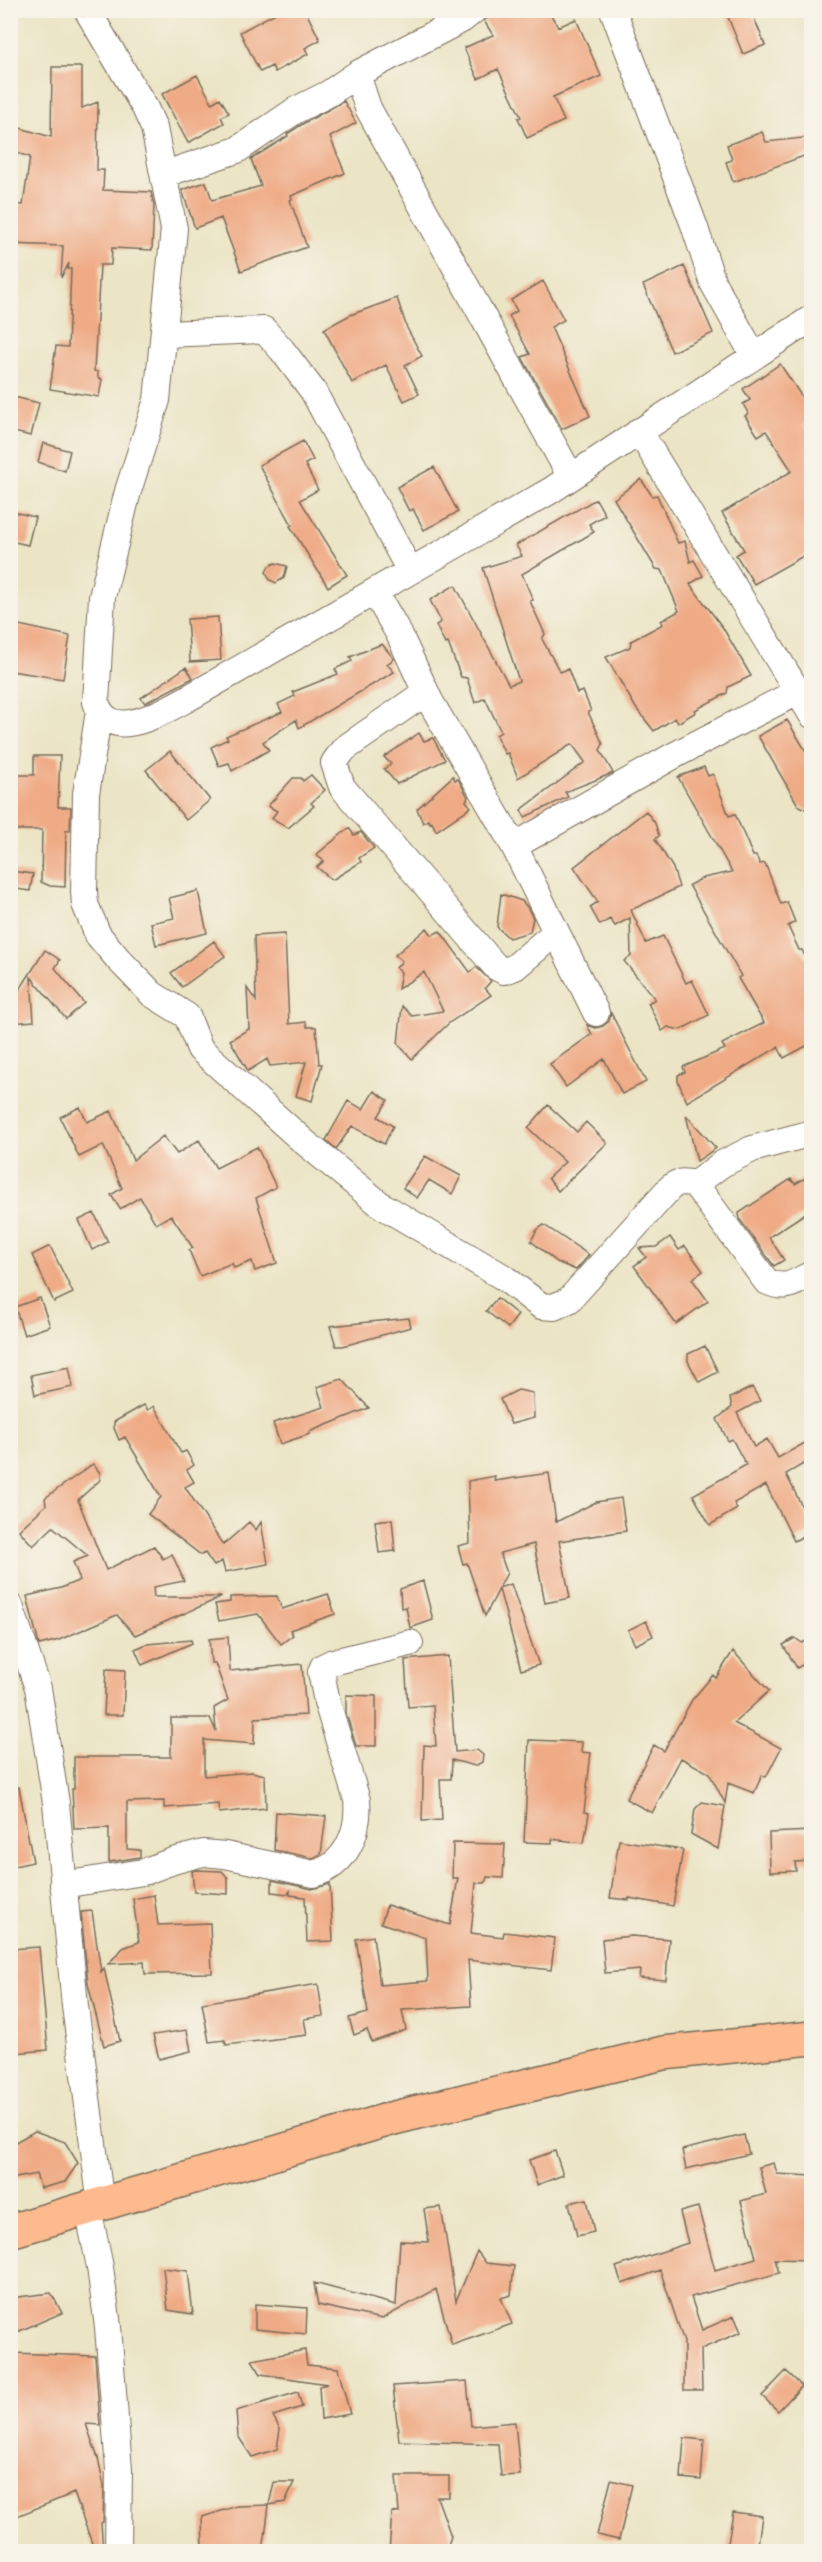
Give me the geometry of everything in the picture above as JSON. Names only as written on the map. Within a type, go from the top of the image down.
[{"type":"highway","points":[[10,2231],[394,2118],[663,2053],[812,2038]]},
{"type":"street","points":[[87,10],[146,108],[154,128],[165,174],[174,229],[157,400],[128,491],[102,597],[96,702],[109,717],[130,724],[148,718],[192,696],[550,492],[812,318]]},
{"type":"street","points":[[165,174],[237,150],[296,110],[328,94],[357,74],[463,19],[474,10]]},
{"type":"street","points":[[613,10],[694,225],[713,283],[754,356]]},
{"type":"street","points":[[357,74],[368,108],[571,477]]},
{"type":"street","points":[[165,334],[264,330],[313,392],[410,571]]},
{"type":"street","points":[[639,431],[812,715]]},
{"type":"street","points":[[375,592],[399,634],[426,692],[514,846],[597,1013]]},
{"type":"street","points":[[426,692],[344,749],[334,763],[342,787],[496,966],[504,971],[514,967],[556,932]]},
{"type":"street","points":[[514,846],[674,756],[797,692]]},
{"type":"street","points":[[109,717],[94,739],[86,794],[84,891],[88,911],[98,935],[152,994],[187,1016],[200,1049],[302,1140],[381,1205],[502,1277],[540,1306],[554,1308],[569,1300],[674,1182],[681,1181],[695,1184],[766,1281],[777,1287],[785,1287],[812,1274]]},
{"type":"street","points":[[695,1184],[722,1164],[752,1149],[812,1133]]},
{"type":"street","points":[[10,1606],[38,1688],[56,1803],[94,2207],[108,2327],[119,2470],[118,2552]]},
{"type":"street","points":[[63,1885],[143,1872],[203,1853],[225,1855],[314,1874],[327,1870],[352,1842],[359,1816],[357,1800],[327,1702],[321,1672],[323,1667],[333,1662],[410,1643]]},
{"type":"building","points":[[281,10],[305,10],[320,40],[305,48],[308,54],[275,72],[272,66],[260,72],[240,32]]},
{"type":"building","points":[[496,10],[548,10],[558,27],[576,19],[601,76],[553,97],[564,121],[527,138],[518,118],[521,117],[498,69],[478,79],[464,48],[493,35],[484,21]]},
{"type":"building","points":[[725,10],[751,10],[765,45],[743,54]]},
{"type":"building","points":[[52,67],[82,67],[82,108],[98,102],[97,170],[104,170],[103,190],[151,192],[154,205],[152,250],[112,248],[111,265],[100,265],[94,371],[98,372],[98,378],[102,379],[99,397],[50,389],[56,346],[68,347],[71,269],[68,269],[69,263],[61,278],[63,246],[10,244],[10,204],[23,205],[30,157],[10,151],[10,125],[51,137]]},
{"type":"building","points":[[197,75],[212,103],[220,98],[229,113],[221,117],[224,123],[188,143],[162,94]]},
{"type":"building","points":[[344,101],[356,123],[330,137],[345,173],[291,196],[290,200],[307,247],[241,271],[221,218],[195,228],[182,190],[206,182],[212,200],[261,186],[251,159],[304,123]]},
{"type":"building","points":[[762,132],[766,142],[812,137],[812,153],[733,182],[726,162],[732,160],[727,145]]},
{"type":"building","points":[[684,266],[713,333],[672,352],[643,285]]},
{"type":"building","points":[[543,281],[564,320],[551,327],[590,416],[562,429],[522,357],[530,354],[509,316],[517,311],[511,300]]},
{"type":"building","points":[[397,298],[407,328],[422,356],[405,365],[419,394],[404,401],[386,365],[352,383],[324,329],[350,315]]},
{"type":"building","points":[[780,364],[812,412],[812,419],[804,425],[812,436],[812,551],[754,584],[736,555],[744,550],[722,513],[792,471],[766,431],[758,436],[745,416],[748,413],[743,404],[750,400],[743,389]]},
{"type":"building","points":[[10,396],[39,403],[31,436],[10,431]]},
{"type":"building","points":[[303,441],[313,460],[305,464],[318,490],[300,500],[347,575],[328,587],[290,526],[292,525],[259,465]]},
{"type":"building","points":[[43,443],[70,451],[65,471],[38,462]]},
{"type":"building","points":[[434,467],[458,512],[424,530],[413,509],[409,511],[397,487]]},
{"type":"building","points":[[641,479],[652,496],[657,495],[678,543],[685,541],[690,562],[694,560],[703,576],[690,584],[723,628],[751,676],[728,687],[727,693],[695,710],[696,712],[678,723],[675,718],[654,731],[636,708],[606,657],[630,647],[631,641],[663,624],[661,621],[679,611],[662,570],[656,569],[614,499]]},
{"type":"building","points":[[596,499],[605,515],[589,524],[594,532],[522,574],[533,600],[530,601],[545,634],[542,639],[560,672],[568,669],[577,693],[583,691],[591,711],[588,712],[603,744],[600,750],[613,773],[565,792],[568,797],[525,817],[521,810],[585,762],[572,744],[518,778],[508,753],[505,754],[496,735],[501,732],[485,698],[475,703],[467,678],[461,677],[448,643],[445,644],[436,625],[441,622],[430,600],[455,585],[509,685],[519,681],[483,568],[522,556],[516,545]]},
{"type":"building","points":[[10,511],[35,517],[28,545],[10,541]]},
{"type":"building","points":[[275,563],[287,566],[284,578],[276,583],[270,580],[266,572],[269,566]]},
{"type":"building","points":[[218,617],[221,660],[190,662],[187,619]]},
{"type":"building","points":[[10,623],[70,636],[63,679],[11,671],[14,647],[10,646]]},
{"type":"building","points":[[382,644],[394,659],[387,664],[394,672],[299,728],[296,720],[263,742],[269,750],[232,771],[229,763],[219,766],[211,747],[228,739],[226,736],[282,712],[278,704],[295,696],[293,692],[338,674],[335,669],[352,661],[350,657]]},
{"type":"building","points":[[186,667],[193,678],[145,703],[141,698]]},
{"type":"building","points":[[787,720],[812,761],[812,813],[798,805],[758,736]]},
{"type":"building","points":[[419,733],[424,741],[433,738],[445,760],[397,784],[384,769],[391,764],[384,757]]},
{"type":"building","points":[[170,751],[210,800],[186,820],[146,770]]},
{"type":"building","points":[[34,756],[60,756],[58,807],[71,807],[70,830],[66,830],[65,887],[50,886],[41,882],[42,830],[10,830],[10,775],[34,775]]},
{"type":"building","points":[[704,767],[708,776],[713,774],[729,816],[735,814],[753,856],[756,856],[760,864],[765,863],[781,904],[787,902],[795,922],[788,926],[799,950],[802,950],[806,958],[812,956],[812,1043],[784,1058],[778,1047],[687,1102],[678,1081],[678,1075],[685,1072],[683,1067],[725,1049],[722,1044],[764,1023],[738,978],[741,976],[689,885],[703,878],[732,872],[678,777]]},
{"type":"building","points":[[311,775],[325,790],[311,803],[314,806],[288,828],[272,818],[277,811],[268,806],[293,778],[301,778],[303,781]]},
{"type":"building","points":[[453,776],[455,780],[458,779],[468,797],[466,801],[471,807],[436,831],[432,822],[428,820],[423,823],[417,809]]},
{"type":"building","points":[[646,811],[655,823],[659,836],[655,839],[673,868],[679,887],[631,910],[646,943],[663,936],[686,983],[692,980],[709,1015],[680,1030],[668,1027],[662,1031],[648,1003],[655,999],[624,961],[631,956],[630,918],[615,926],[610,919],[600,925],[590,907],[598,902],[574,867]]},
{"type":"building","points":[[349,828],[354,835],[361,832],[374,848],[359,858],[361,862],[332,880],[317,867],[324,861],[316,855]]},
{"type":"building","points":[[10,871],[33,874],[30,891],[10,888]]},
{"type":"building","points":[[198,891],[207,933],[156,945],[151,923],[174,918],[169,898]]},
{"type":"building","points":[[501,894],[522,901],[527,907],[533,918],[530,932],[509,938],[497,927]]},
{"type":"building","points":[[427,928],[432,935],[440,931],[470,972],[476,967],[491,981],[485,988],[491,995],[449,1023],[412,1059],[398,1044],[402,1006],[412,1016],[443,1011],[424,972],[398,989],[401,972],[396,968],[402,961],[395,955]]},
{"type":"building","points":[[285,934],[289,1024],[306,1022],[307,1027],[316,1027],[319,1064],[322,1064],[312,1101],[296,1096],[306,1062],[270,1066],[267,1059],[248,1071],[230,1040],[249,1029],[247,988],[256,1001],[254,936]]},
{"type":"building","points":[[214,941],[225,956],[182,987],[171,973]]},
{"type":"building","points":[[45,950],[60,960],[55,968],[84,1003],[66,1019],[31,977],[34,1021],[10,1023],[10,1005]]},
{"type":"building","points":[[611,1013],[646,1082],[622,1094],[604,1059],[566,1087],[550,1064],[592,1034],[587,1025],[596,1028],[603,1026],[609,1021]]},
{"type":"building","points":[[374,1091],[388,1100],[378,1117],[393,1126],[384,1144],[352,1126],[336,1149],[326,1140],[348,1101],[363,1109]]},
{"type":"building","points":[[548,1105],[577,1132],[586,1122],[607,1143],[558,1191],[548,1178],[565,1162],[528,1128]]},
{"type":"building","points":[[80,1107],[87,1122],[111,1111],[133,1160],[163,1136],[177,1154],[199,1140],[216,1168],[257,1147],[276,1187],[256,1198],[277,1263],[255,1271],[252,1261],[234,1268],[232,1263],[200,1276],[189,1250],[193,1248],[171,1215],[156,1224],[140,1197],[120,1209],[111,1195],[122,1188],[103,1145],[79,1157],[60,1117]]},
{"type":"building","points":[[686,1115],[716,1148],[697,1161]]},
{"type":"building","points":[[425,1156],[461,1176],[452,1194],[429,1180],[417,1198],[403,1188]]},
{"type":"building","points":[[812,1174],[812,1209],[769,1237],[784,1260],[774,1266],[740,1220],[739,1213],[791,1179],[795,1184]]},
{"type":"building","points":[[94,1213],[108,1242],[92,1250],[79,1220]]},
{"type":"building","points":[[544,1225],[589,1255],[576,1270],[557,1262],[531,1241],[537,1230]]},
{"type":"building","points":[[670,1237],[679,1250],[685,1246],[703,1271],[692,1279],[708,1301],[676,1324],[634,1266],[646,1257],[639,1248],[656,1247]]},
{"type":"building","points":[[50,1246],[73,1293],[54,1302],[32,1255]]},
{"type":"building","points":[[40,1298],[50,1326],[24,1335],[15,1307]]},
{"type":"building","points":[[497,1298],[518,1315],[508,1328],[486,1311]]},
{"type":"building","points":[[409,1318],[411,1327],[343,1346],[336,1346],[330,1326]]},
{"type":"building","points":[[705,1346],[718,1372],[699,1382],[688,1361],[688,1354]]},
{"type":"building","points":[[69,1367],[73,1387],[35,1395],[31,1375]]},
{"type":"building","points":[[342,1379],[369,1408],[309,1432],[310,1434],[280,1444],[273,1423],[324,1407],[317,1387]]},
{"type":"building","points":[[752,1387],[760,1401],[737,1413],[754,1447],[767,1439],[778,1458],[812,1439],[812,1459],[786,1474],[812,1527],[812,1532],[794,1541],[766,1485],[734,1503],[737,1509],[710,1525],[693,1495],[746,1465],[732,1439],[728,1441],[717,1419],[732,1407],[730,1398]]},
{"type":"building","points":[[518,1390],[533,1393],[534,1418],[511,1424],[500,1399]]},
{"type":"building","points":[[144,1405],[148,1410],[154,1406],[181,1453],[186,1451],[194,1465],[187,1470],[194,1482],[185,1487],[223,1545],[249,1522],[256,1530],[261,1522],[268,1564],[225,1572],[222,1561],[214,1566],[205,1553],[201,1555],[148,1514],[161,1497],[125,1437],[119,1440],[114,1428],[114,1422]]},
{"type":"building","points":[[93,1464],[100,1473],[100,1480],[78,1500],[106,1570],[154,1546],[163,1559],[172,1554],[184,1581],[153,1587],[154,1597],[222,1597],[135,1635],[117,1615],[59,1640],[39,1645],[27,1596],[61,1588],[80,1580],[73,1562],[88,1556],[53,1527],[33,1546],[19,1530],[46,1505],[45,1498]]},
{"type":"building","points":[[549,1473],[556,1522],[596,1502],[621,1498],[626,1531],[559,1541],[570,1598],[545,1603],[534,1544],[500,1553],[507,1573],[499,1588],[511,1584],[539,1665],[521,1670],[499,1589],[485,1616],[467,1563],[463,1564],[458,1546],[470,1543],[468,1481],[495,1476],[494,1481]]},
{"type":"building","points":[[392,1519],[395,1551],[379,1553],[375,1521]]},
{"type":"building","points":[[423,1581],[433,1620],[410,1628],[406,1607],[401,1608],[400,1589]]},
{"type":"building","points":[[328,1594],[335,1614],[290,1630],[293,1635],[281,1644],[258,1614],[219,1621],[215,1604],[230,1602],[230,1597],[277,1596],[282,1609]]},
{"type":"building","points":[[646,1621],[653,1636],[635,1645],[628,1630]]},
{"type":"building","points":[[228,1637],[230,1671],[302,1664],[306,1715],[255,1718],[254,1744],[204,1740],[204,1776],[252,1772],[265,1775],[266,1808],[219,1813],[218,1804],[164,1808],[164,1801],[127,1802],[127,1849],[140,1850],[140,1857],[109,1862],[109,1828],[74,1829],[72,1789],[74,1789],[74,1757],[171,1757],[171,1718],[210,1718],[216,1731],[214,1708],[228,1700],[215,1663],[211,1663],[209,1639]]},
{"type":"building","points":[[795,1638],[802,1643],[806,1641],[812,1650],[812,1659],[797,1668],[783,1645]]},
{"type":"building","points":[[191,1640],[192,1643],[142,1665],[135,1649],[147,1644]]},
{"type":"building","points":[[733,1651],[769,1691],[734,1723],[781,1748],[766,1777],[762,1775],[754,1793],[728,1783],[725,1803],[709,1773],[681,1758],[652,1813],[626,1799],[654,1745],[664,1751],[692,1700],[713,1675],[716,1678]]},
{"type":"building","points":[[448,1656],[455,1752],[477,1750],[483,1755],[482,1762],[475,1766],[452,1760],[451,1779],[440,1779],[442,1820],[422,1821],[424,1745],[436,1746],[433,1705],[408,1707],[405,1660]]},
{"type":"building","points":[[106,1669],[125,1670],[123,1715],[104,1715]]},
{"type":"building","points":[[346,1695],[376,1696],[376,1746],[356,1746],[346,1713]]},
{"type":"building","points":[[529,1740],[582,1742],[581,1752],[591,1753],[584,1812],[589,1813],[584,1843],[552,1839],[552,1843],[524,1842]]},
{"type":"building","points":[[19,1787],[33,1862],[10,1867],[10,1788]]},
{"type":"building","points":[[702,1802],[725,1806],[718,1849],[691,1834],[695,1809]]},
{"type":"building","points":[[276,1812],[326,1816],[321,1854],[313,1858],[274,1850]]},
{"type":"building","points":[[812,1831],[812,1861],[795,1862],[796,1871],[770,1872],[769,1833]]},
{"type":"building","points":[[619,1840],[683,1850],[673,1906],[629,1898],[629,1900],[610,1898]]},
{"type":"building","points":[[453,1843],[505,1844],[503,1878],[487,1877],[485,1883],[476,1883],[471,1933],[503,1937],[504,1932],[555,1938],[551,1970],[468,1960],[471,2006],[402,2010],[406,2030],[372,2042],[367,2030],[354,2035],[349,2018],[368,2013],[356,1939],[373,1936],[380,1985],[428,1981],[426,1938],[381,1923],[387,1905],[450,1925],[458,1878],[452,1878]]},
{"type":"building","points":[[192,1871],[222,1871],[228,1878],[228,1894],[194,1892]]},
{"type":"building","points":[[272,1880],[312,1889],[330,1884],[333,1941],[307,1942],[305,1897],[290,1895],[290,1891],[288,1894],[272,1892]]},
{"type":"building","points":[[154,1895],[158,1925],[210,1923],[212,1973],[145,1974],[144,1962],[108,1964],[123,1948],[139,1942],[133,1899]]},
{"type":"building","points":[[92,1911],[101,1972],[104,1968],[120,2041],[104,2046],[88,1984],[81,1912]]},
{"type":"building","points":[[632,1936],[669,1939],[666,1980],[639,1978],[640,1970],[605,1973],[602,1939]]},
{"type":"building","points":[[39,1947],[48,2050],[15,2053],[10,2004],[10,1949]]},
{"type":"building","points":[[318,1984],[323,2016],[304,2019],[307,2035],[226,2045],[225,2040],[209,2042],[202,2003]]},
{"type":"building","points":[[187,2030],[191,2051],[159,2059],[153,2035]]},
{"type":"building","points":[[35,2131],[65,2142],[78,2163],[65,2182],[41,2188],[36,2174],[10,2179],[10,2145]]},
{"type":"building","points":[[744,2135],[749,2154],[686,2169],[682,2150]]},
{"type":"building","points":[[555,2151],[563,2175],[537,2185],[529,2160]]},
{"type":"building","points":[[774,2163],[777,2174],[812,2176],[812,2260],[775,2259],[779,2273],[691,2297],[702,2330],[734,2316],[741,2332],[701,2349],[702,2390],[684,2390],[684,2342],[660,2270],[622,2284],[616,2267],[688,2243],[680,2212],[698,2207],[715,2270],[756,2258],[741,2201],[766,2194],[759,2167]]},
{"type":"building","points":[[587,2199],[594,2232],[577,2236],[569,2203]]},
{"type":"building","points":[[441,2207],[456,2301],[477,2251],[486,2263],[514,2266],[511,2295],[501,2298],[512,2324],[452,2345],[436,2289],[382,2319],[318,2305],[314,2283],[396,2305],[400,2241],[429,2242],[424,2209]]},
{"type":"building","points":[[163,2268],[188,2271],[193,2314],[168,2310]]},
{"type":"building","points":[[51,2293],[62,2313],[10,2335],[10,2298]]},
{"type":"building","points":[[255,2304],[307,2308],[306,2334],[255,2329]]},
{"type":"building","points":[[305,2350],[307,2365],[338,2368],[350,2414],[321,2419],[319,2386],[327,2384],[261,2374],[252,2360]]},
{"type":"building","points":[[10,2353],[95,2356],[100,2425],[86,2424],[98,2458],[104,2486],[103,2522],[101,2523],[103,2552],[95,2552],[74,2493],[10,2519]]},
{"type":"building","points":[[786,2371],[802,2386],[778,2411],[762,2396]]},
{"type":"building","points":[[467,2381],[471,2426],[515,2422],[520,2475],[501,2476],[498,2444],[399,2441],[393,2386]]},
{"type":"building","points":[[298,2392],[302,2407],[273,2416],[280,2429],[277,2449],[252,2457],[238,2436],[236,2411]]},
{"type":"building","points":[[684,2438],[704,2440],[701,2480],[681,2478]]},
{"type":"building","points":[[396,2476],[449,2476],[449,2497],[437,2497],[451,2536],[446,2552],[389,2552],[392,2512],[399,2513]]},
{"type":"building","points":[[611,2480],[632,2485],[619,2540],[597,2535]]},
{"type":"building","points":[[274,2482],[294,2482],[285,2502],[269,2505]]},
{"type":"building","points":[[269,2505],[263,2552],[203,2550],[202,2517],[237,2506]]},
{"type":"building","points":[[733,2512],[762,2516],[757,2552],[727,2550]]}]
